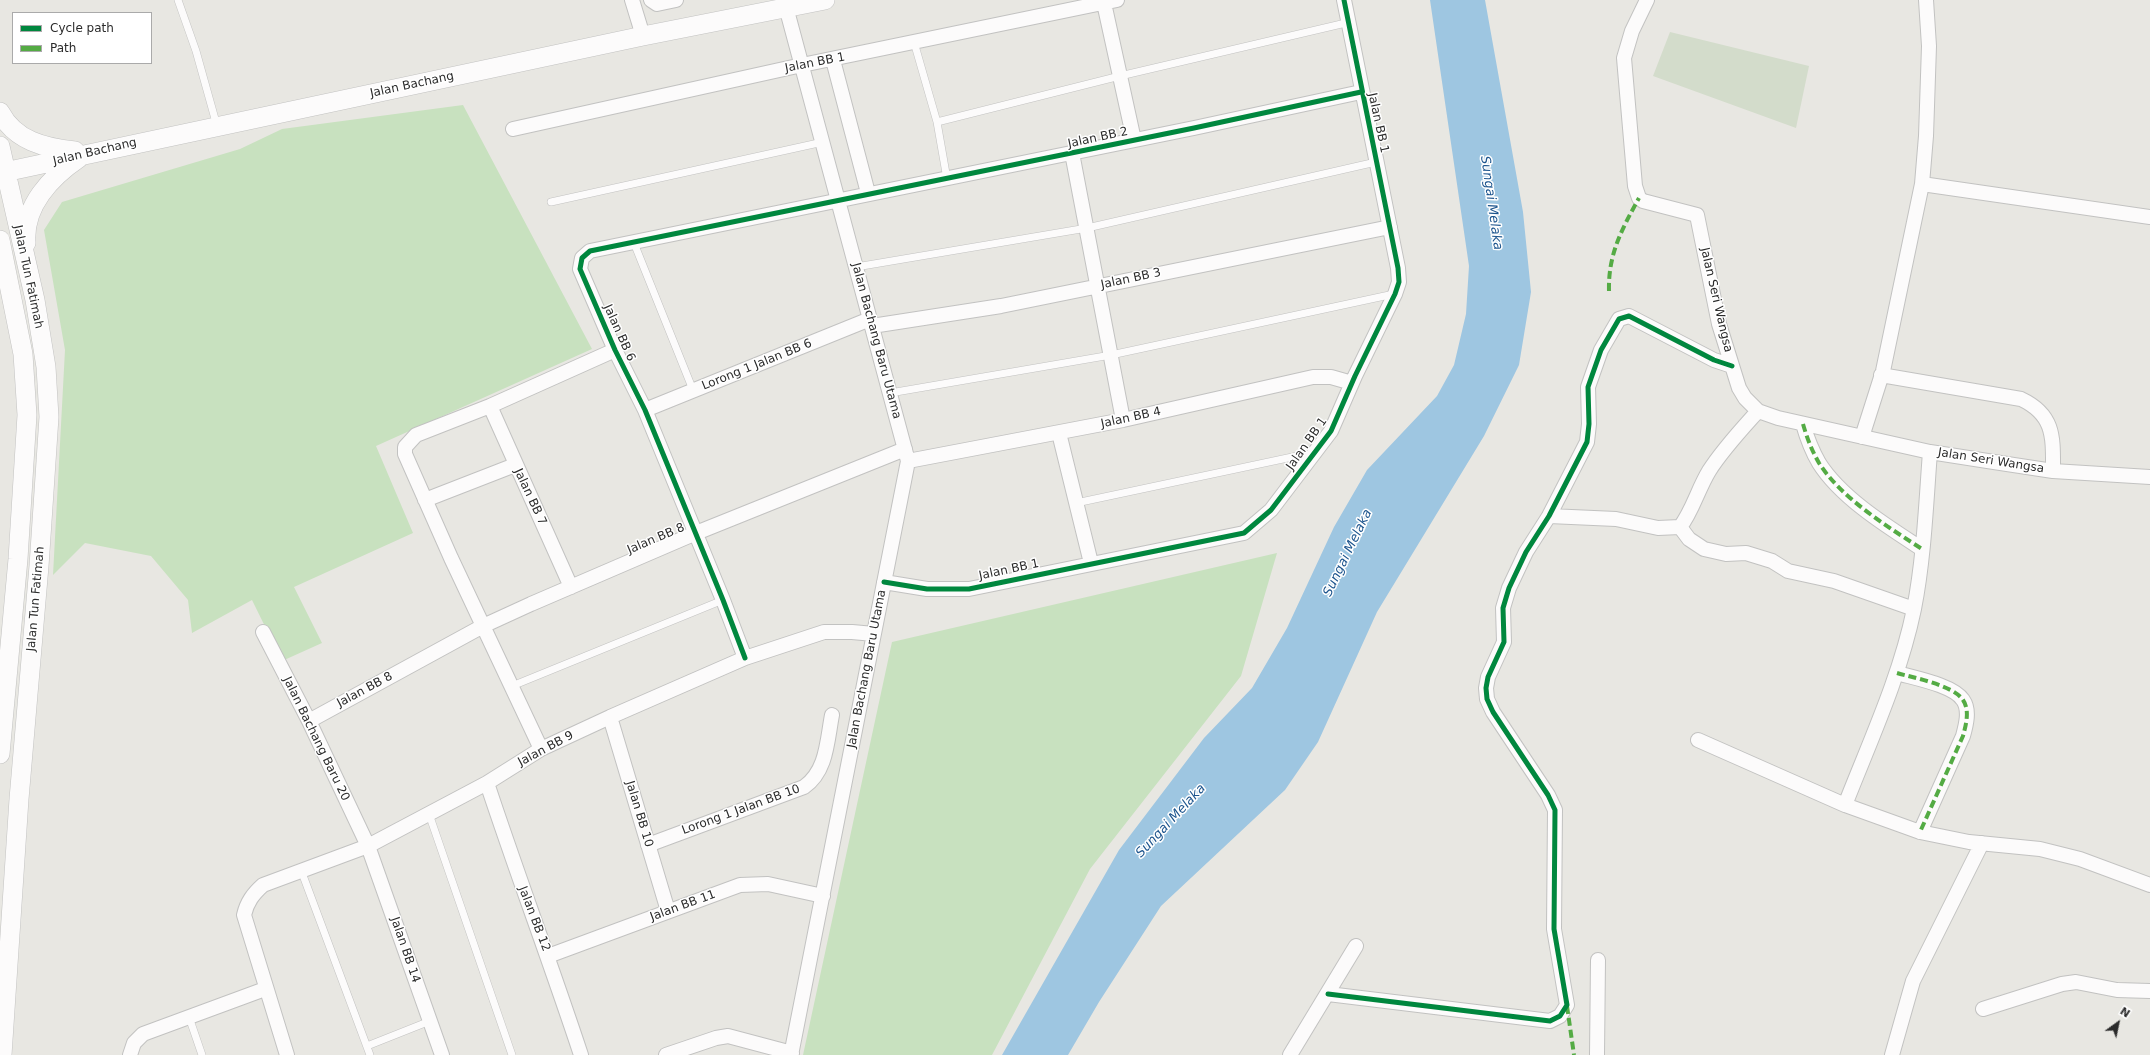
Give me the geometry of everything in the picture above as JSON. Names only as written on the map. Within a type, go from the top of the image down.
[{"type":"main road","name":"Jalan Bachang","points":[[2,172],[643,36],[825,0]]},
{"type":"main road","points":[[0,112],[16,132],[30,141],[49,148],[86,153]]},
{"type":"main road","name":"Jalan Tun Fatimah","points":[[0,146],[2,172],[28,267],[46,367],[49,417],[39,566],[19,799],[2,1055]]},
{"type":"main road","points":[[28,267],[26,239],[29,222],[36,202],[46,186],[61,171],[86,153]]},
{"type":"main road","name":"Jalan Tun Fatimah","points":[[0,240],[18,322],[23,354],[27,415],[18,566],[3,690],[0,754]]},
{"type":"main road","points":[[0,288],[18,322]]},
{"type":"street","points":[[632,0],[643,36]]},
{"type":"street","points":[[651,0],[657,4],[676,0]]},
{"type":"street","name":"Jalan BB 1","points":[[884,582],[927,589],[969,589],[1244,533],[1271,510],[1331,431],[1352,383],[1395,294],[1399,282],[1398,268],[1361,92],[1350,22],[1344,0]]},
{"type":"street","name":"Jalan Seri Wangsa","points":[[1647,0],[1632,31],[1624,58],[1635,186],[1639,198],[1643,200],[1697,215],[1720,324],[1732,366],[1739,388],[1745,398],[1758,411],[1803,424],[1930,452],[2053,471],[2150,477]]},
{"type":"street","points":[[1862,437],[1881,375],[1922,184],[1926,136],[1929,46],[1926,0]]},
{"type":"street","points":[[1110,1],[1120,76],[1134,140]]},
{"type":"street","name":"Jalan BB 1","points":[[513,129],[802,65],[833,60],[1110,1]]},
{"type":"street","name":"Jalan Bachang Baru Utama","points":[[786,7],[907,455],[884,582],[792,1054]]},
{"type":"street","points":[[833,60],[868,193]]},
{"type":"street","name":"Jalan BB 2","points":[[838,199],[947,179],[1361,92]]},
{"type":"street","points":[[1072,153],[1123,420]]},
{"type":"street","points":[[1922,184],[2150,218]]},
{"type":"street","name":"Jalan BB 6","points":[[745,658],[696,533],[644,410],[615,350],[580,269],[582,258],[590,251],[838,199]]},
{"type":"street","name":"Jalan BB 3","points":[[871,322],[1001,306],[1390,227]]},
{"type":"street","points":[[1328,994],[1550,1021],[1560,1016],[1567,1005],[1554,929],[1556,810],[1487,699],[1486,688],[1488,677],[1504,642],[1503,608],[1509,588],[1526,552],[1549,516],[1587,442],[1589,424],[1588,387],[1601,350],[1619,320],[1629,316],[1714,360],[1732,366]]},
{"type":"street","name":"Lorong 1 Jalan BB 6","points":[[644,410],[871,322]]},
{"type":"street","points":[[541,749],[425,500],[405,454],[406,447],[416,435],[490,406],[615,350]]},
{"type":"street","points":[[1881,375],[2021,399],[2034,405],[2045,418],[2052,435],[2053,471]]},
{"type":"street","name":"Jalan BB 4","points":[[907,455],[1059,433],[1313,377],[1331,377],[1352,383]]},
{"type":"street","name":"Jalan BB 7","points":[[490,406],[515,465],[571,587]]},
{"type":"street","points":[[1549,516],[1616,519],[1658,528],[1680,527],[1686,520],[1697,491],[1710,469],[1758,411]]},
{"type":"street","points":[[1803,424],[1810,446],[1820,464],[1838,485],[1879,519],[1922,549]]},
{"type":"street","points":[[1059,433],[1091,563]]},
{"type":"street","points":[[1845,804],[1897,673],[1914,609],[1922,549],[1930,452]]},
{"type":"street","name":"Jalan BB 8","points":[[309,721],[483,626],[696,533],[907,455]]},
{"type":"street","points":[[425,500],[515,465]]},
{"type":"street","points":[[1680,527],[1688,539],[1704,549],[1726,554],[1746,553],[1772,561],[1788,571],[1834,581],[1914,609]]},
{"type":"street","name":"Jalan Bachang Baru 20","points":[[263,632],[309,721],[368,846]]},
{"type":"street","name":"Jalan BB 9","points":[[265,989],[244,915],[250,899],[263,885],[368,846],[487,783],[541,749],[610,716],[745,658],[824,632],[874,634]]},
{"type":"street","points":[[1897,673],[1951,690],[1963,700],[1967,720],[1963,736],[1920,832]]},
{"type":"street","name":"Lorong 1 Jalan BB 10","points":[[648,844],[804,787],[814,780],[822,766],[832,715]]},
{"type":"street","name":"Jalan BB 10","points":[[610,716],[668,911]]},
{"type":"street","points":[[1698,740],[1845,804],[1920,832],[1982,843],[2040,849],[2080,859],[2150,885]]},
{"type":"street","name":"Jalan BB 12","points":[[487,783],[518,877],[548,956],[581,1055]]},
{"type":"street","points":[[1892,1055],[1913,981],[1982,843]]},
{"type":"street","name":"Jalan BB 14","points":[[368,846],[442,1055]]},
{"type":"street","name":"Jalan BB 11","points":[[548,956],[740,885],[754,883],[768,884],[823,896]]},
{"type":"street","points":[[1290,1055],[1356,946]]},
{"type":"street","points":[[1597,1055],[1598,960]]},
{"type":"street","points":[[1983,1009],[2062,984],[2076,982],[2117,990],[2150,991]]},
{"type":"street","points":[[130,1055],[134,1043],[143,1034],[265,989],[286,1055]]},
{"type":"street","points":[[666,1055],[716,1038],[728,1036],[792,1054]]},
{"type":"lane","points":[[178,0],[196,51],[217,126]]},
{"type":"lane","points":[[938,122],[1120,76],[1350,22]]},
{"type":"lane","points":[[914,42],[938,122],[947,179]]},
{"type":"lane","points":[[551,202],[823,142]]},
{"type":"lane","points":[[856,267],[1086,228],[1376,162]]},
{"type":"lane","points":[[634,243],[693,390]]},
{"type":"lane","points":[[890,393],[1111,355],[1395,294]]},
{"type":"lane","points":[[1076,503],[1297,456],[1309,460]]},
{"type":"lane","points":[[512,686],[723,600]]},
{"type":"lane","points":[[429,814],[512,1055]]},
{"type":"lane","points":[[301,870],[370,1055]]},
{"type":"lane","points":[[189,1017],[202,1055]]},
{"type":"lane","points":[[367,1046],[430,1020]]},
{"type":"green space","points":[[1670,32],[1809,66],[1796,128],[1653,76]]},
{"type":"green space","points":[[463,105],[592,349],[376,446],[413,533],[294,587],[322,643],[282,661],[252,600],[192,633],[188,600],[151,556],[85,543],[53,575],[65,350],[44,230],[62,202],[240,149],[282,129]]},
{"type":"green space","points":[[1277,553],[1241,676],[1090,869],[992,1055],[803,1055],[892,642]]},
{"type":"water","name":"Sungai Melaka","points":[[1430,0],[1485,0],[1523,212],[1531,292],[1519,365],[1484,436],[1377,612],[1318,742],[1285,790],[1161,906],[1099,1002],[1068,1055],[1002,1055],[1119,850],[1204,738],[1252,688],[1287,628],[1334,527],[1367,470],[1437,396],[1454,365],[1466,314],[1469,266]]},
{"type":"marked path","points":[[1609,291],[1611,265],[1617,242],[1639,198]]},
{"type":"marked path","points":[[1803,424],[1814,454],[1828,476],[1852,500],[1866,511],[1922,549]]},
{"type":"marked path","points":[[1897,673],[1933,683],[1951,690],[1963,700],[1967,713],[1963,736],[1920,832]]},
{"type":"marked path","points":[[1567,1006],[1574,1055]]},
{"type":"cycle path","points":[[884,582],[927,589],[969,589],[1244,533],[1271,510],[1331,431],[1355,376],[1395,294],[1399,282],[1398,268],[1344,0]]},
{"type":"cycle path","points":[[745,658],[723,600],[645,410],[615,350],[580,269],[582,258],[590,251],[1194,128],[1361,92]]},
{"type":"cycle path","points":[[1328,994],[1550,1021],[1560,1016],[1567,1005],[1554,929],[1555,810],[1548,795],[1493,712],[1487,699],[1486,688],[1488,677],[1504,642],[1503,608],[1509,588],[1526,552],[1549,516],[1587,442],[1589,424],[1588,387],[1601,350],[1619,319],[1629,316],[1714,360],[1732,366]]}]
